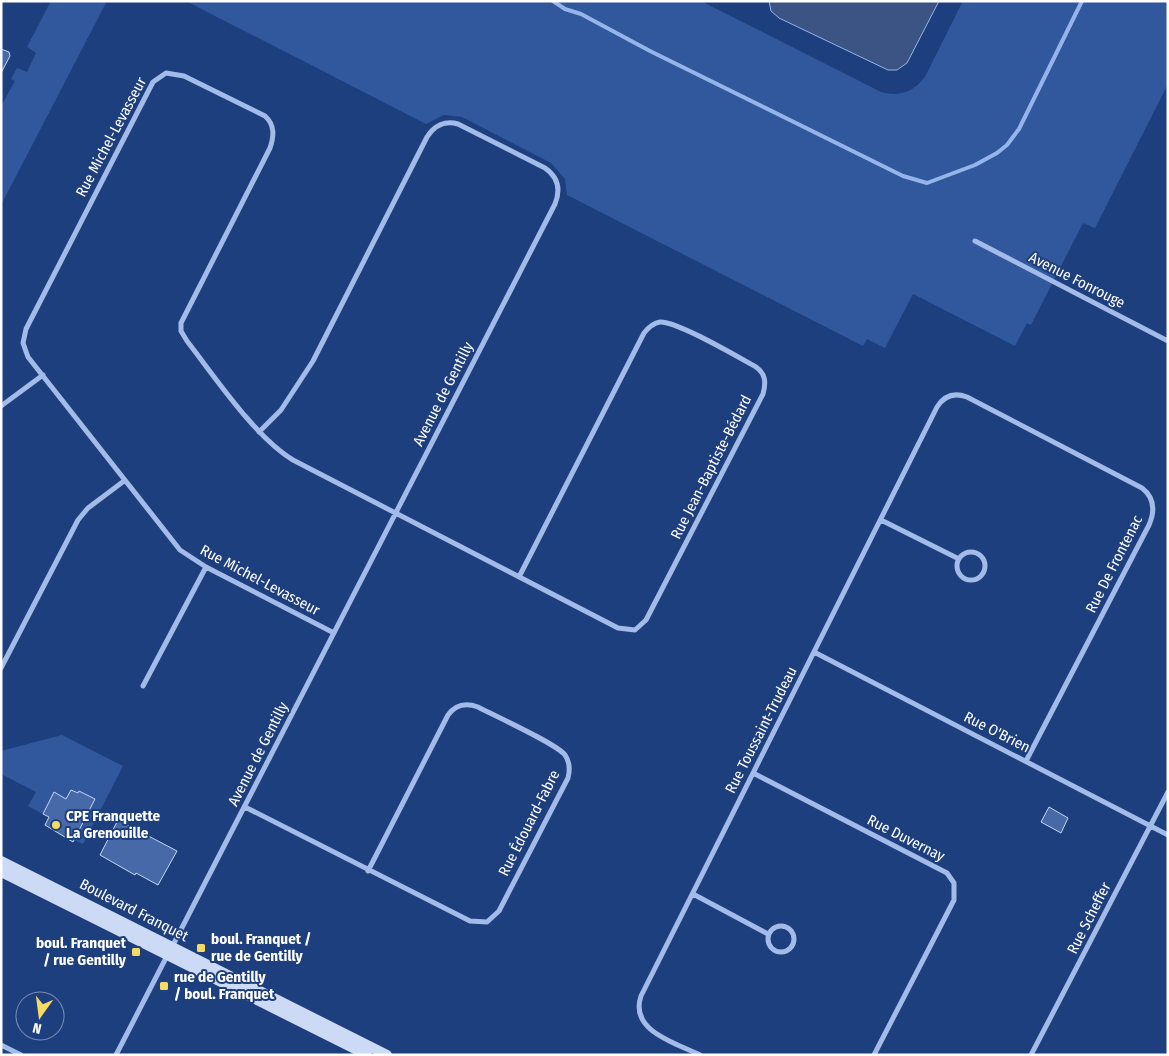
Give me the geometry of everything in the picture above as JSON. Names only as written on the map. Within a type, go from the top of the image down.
[{"type":"street","name":"Rue Michel-Levasseur","points":[[334,633],[206,567],[175,545],[23,348],[26,329],[153,82],[166,73],[180,74],[265,116],[272,127],[270,148],[181,323],[182,332],[259,432],[275,448],[288,457],[395,513]]},
{"type":"street","name":"Avenue de Gentilly","points":[[116,1055],[555,204],[559,194],[554,176],[545,168],[458,124],[449,122],[434,129],[427,137],[312,361],[281,410],[259,432]]},
{"type":"street","name":"Avenue Fonrouge","points":[[975,241],[1166,340]]},
{"type":"street","name":"Rue Jean-Baptiste-Bédard","points":[[395,513],[519,577],[618,628],[635,630],[644,624],[763,394],[765,381],[759,369],[676,326],[660,322],[651,326],[644,333],[519,577]]},
{"type":"street","points":[[1166,340],[1168,333]]},
{"type":"street","points":[[1,406],[42,375]]},
{"type":"street","name":"Rue Toussaint-Trudeau","points":[[700,1055],[648,1028],[641,1020],[638,1009],[641,996],[937,407],[951,395]]},
{"type":"street","name":"Rue De Frontenac","points":[[951,395],[967,396],[1142,488],[1150,495],[1153,504],[1154,513],[1149,525],[1026,761]]},
{"type":"street","points":[[1,668],[78,520],[88,508],[124,480]]},
{"type":"street","points":[[881,520],[959,559]]},
{"type":"street","points":[[966,553],[976,553],[985,563],[984,573],[978,579],[965,578],[957,568],[959,559],[966,553]]},
{"type":"street","points":[[143,686],[206,567]]},
{"type":"street","name":"Rue O'Brien","points":[[814,652],[1168,835]]},
{"type":"street","name":"Rue Édouard-Fabre","points":[[245,806],[368,870],[470,921],[482,923],[492,920],[499,911],[568,778],[570,765],[566,757],[555,747],[478,707],[465,704],[456,707],[448,715],[368,870]]},
{"type":"street","name":"Rue Duvernay","points":[[753,773],[947,873],[954,883],[954,900],[874,1055]]},
{"type":"street","name":"Rue Scheffer","points":[[1031,1055],[1168,792]]},
{"type":"street","name":"Boulevard Franquet","points":[[1,861],[366,1055]]},
{"type":"street","name":"Boulevard Franquet","points":[[1,872],[387,1055]]},
{"type":"street","points":[[692,894],[768,934]]},
{"type":"street","points":[[778,926],[787,928],[793,934],[792,946],[781,953],[772,950],[767,943],[768,934],[778,926]]},
{"type":"street","points":[[1,1045],[21,1055]]},
{"type":"shaded area","points":[[51,1],[107,1],[1,205],[1,106],[15,81],[11,79],[17,68],[27,72],[36,53],[27,47]]},
{"type":"shaded area","points":[[186,1],[701,1],[881,92],[894,94],[911,90],[925,77],[963,1],[1168,1],[1168,84],[1095,228],[1083,223],[1031,325],[1027,323],[1015,346],[913,294],[885,348],[867,339],[863,346],[567,195],[565,179],[551,163],[462,117],[444,115],[426,124]]},
{"type":"shaded area","points":[[769,1],[939,1],[907,63],[897,70],[888,70],[779,18],[771,11]]},
{"type":"shaded area","points":[[62,735],[123,766],[83,844],[74,840],[95,799],[80,791],[78,793],[71,790],[66,799],[54,792],[43,814],[28,806],[36,792],[1,774],[1,751]]},
{"type":"building","points":[[1,49],[9,52],[10,56],[1,73]]},
{"type":"building","points":[[71,790],[78,793],[79,791],[95,799],[73,842],[45,825],[49,817],[43,814],[54,792],[66,799]]},
{"type":"building","points":[[1049,807],[1068,818],[1061,833],[1041,822]]},
{"type":"building","points":[[118,820],[177,851],[158,885],[136,873],[135,875],[100,855]]},
{"type":"waterway","points":[[553,1],[565,9],[581,14],[650,51],[903,176],[927,183],[975,165],[1007,145],[1019,129],[1082,1]]},
{"type":"place","name":"CPE Franquette La Grenouille","points":[[56,825]]},
{"type":"place","name":"boul. Franquet / rue de Gentilly","points":[[201,948]]},
{"type":"place","name":"boul. Franquet / rue Gentilly","points":[[136,952]]},
{"type":"place","name":"rue de Gentilly / boul. Franquet","points":[[164,986]]}]
